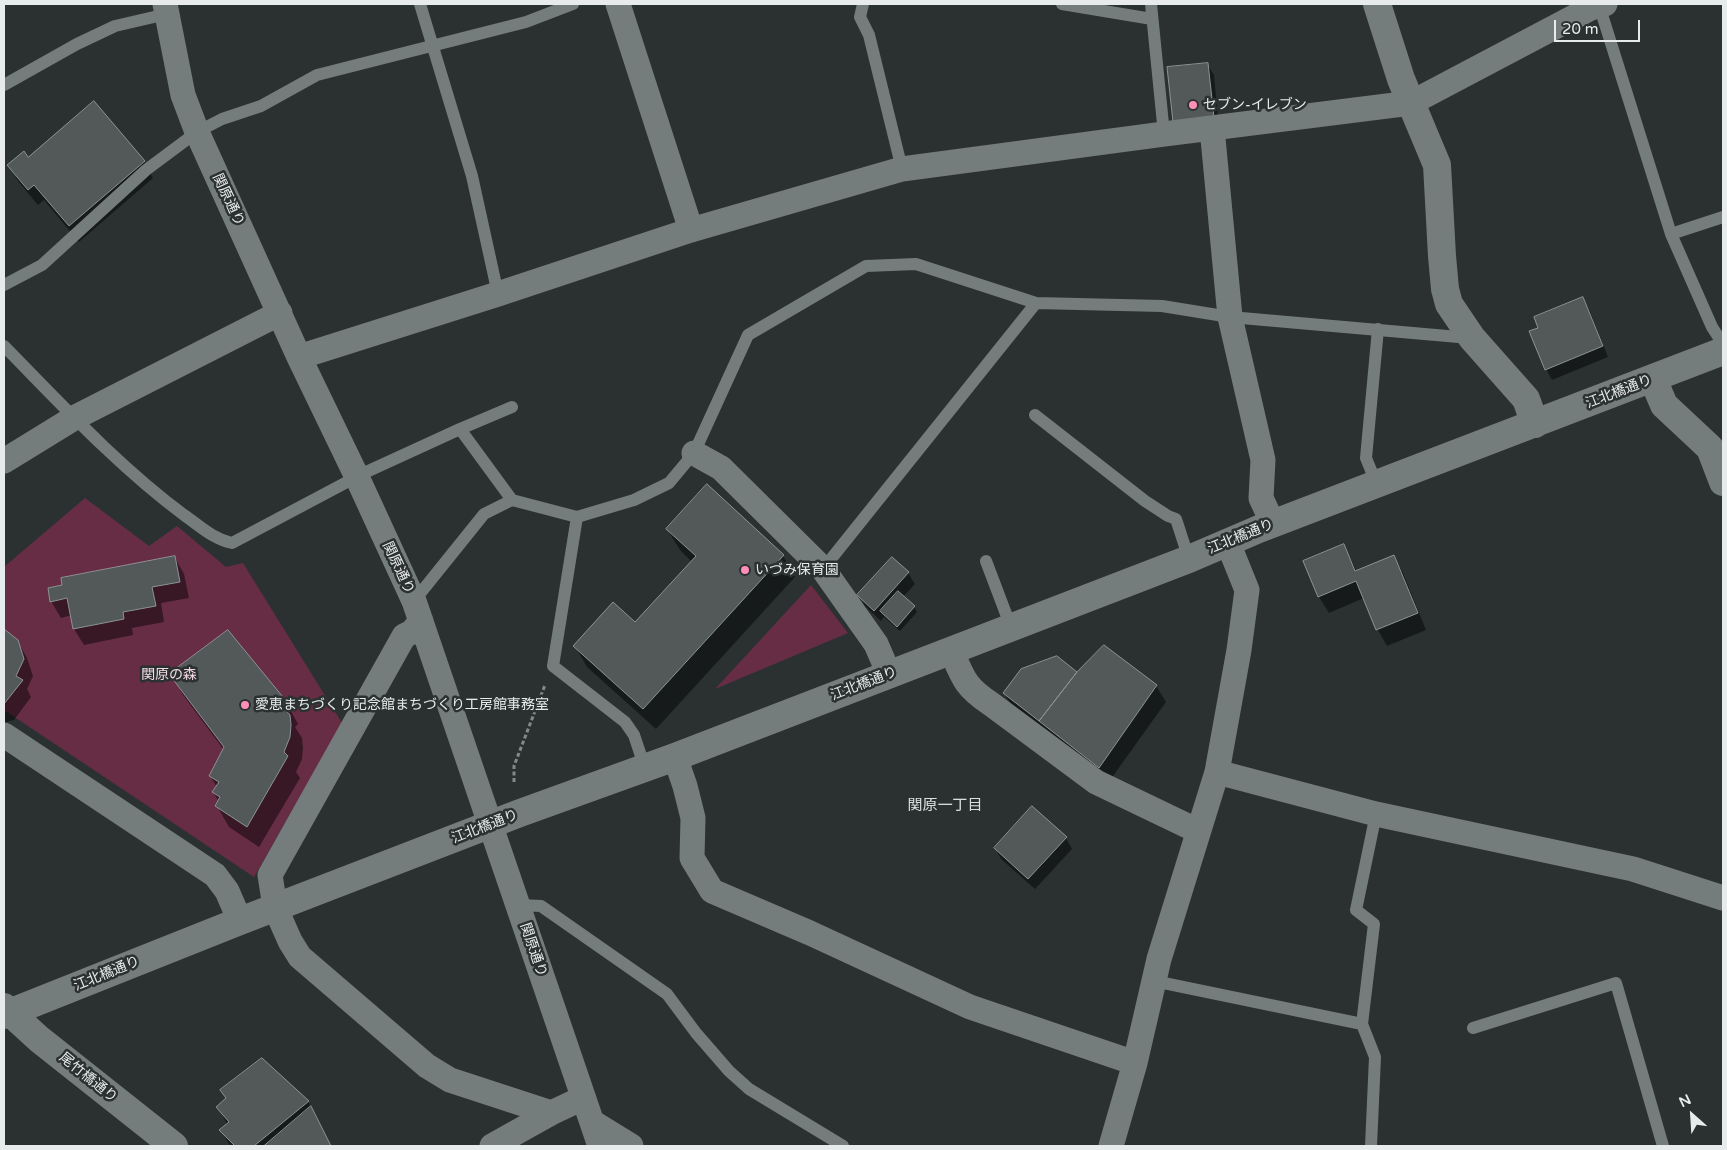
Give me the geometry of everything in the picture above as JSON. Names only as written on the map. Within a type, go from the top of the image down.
[{"type":"main road","points":[[1377,4],[1401,80],[1436,165],[1445,289],[1449,304],[1472,338],[1526,399],[1535,424]]},
{"type":"main road","name":"江北橋通り","points":[[6,1012],[275,907],[646,768],[1189,559],[1273,524],[1723,351]]},
{"type":"main road","points":[[1653,379],[1664,405],[1717,447],[1723,482]]},
{"type":"main road","name":"尾竹橋通り","points":[[6,1012],[174,1146]]},
{"type":"street","points":[[618,4],[692,230]]},
{"type":"street","points":[[299,357],[692,230],[902,169],[1411,103],[1596,5]]},
{"type":"street","name":"関原通り","points":[[166,9],[183,95],[197,132],[299,357],[357,477],[418,611],[600,1146]]},
{"type":"street","points":[[1212,128],[1230,318],[1263,460],[1261,498],[1273,524]]},
{"type":"street","points":[[4,461],[74,418],[280,313]]},
{"type":"street","points":[[694,453],[722,468],[823,568],[876,644],[889,674]]},
{"type":"street","points":[[1112,1146],[1135,1063],[1159,959],[1217,772],[1239,650],[1247,590],[1228,543]]},
{"type":"street","points":[[418,611],[412,632],[404,636],[270,875],[275,907],[290,941],[300,957],[427,1066],[450,1080],[551,1113]]},
{"type":"street","points":[[951,650],[964,679],[975,694],[999,709],[1096,782],[1198,831]]},
{"type":"street","points":[[4,736],[215,876],[228,891],[240,921]]},
{"type":"street","points":[[674,757],[686,786],[693,818],[692,858],[712,891],[970,1007],[1135,1063]]},
{"type":"street","points":[[1217,772],[1376,814],[1632,869],[1723,898]]},
{"type":"street","points":[[492,1146],[551,1113],[583,1098]]},
{"type":"street","points":[[592,1122],[631,1146]]},
{"type":"lane","points":[[420,4],[431,44],[438,58],[472,176],[498,294]]},
{"type":"lane","points":[[4,285],[42,265],[146,170],[197,132],[222,119],[261,106],[317,75],[431,44],[526,22],[573,4]]},
{"type":"lane","points":[[863,4],[860,18],[869,35],[902,169]]},
{"type":"lane","points":[[1062,4],[1152,19]]},
{"type":"lane","points":[[1150,4],[1164,134]]},
{"type":"lane","points":[[1596,5],[1670,234],[1712,327],[1723,344]]},
{"type":"lane","points":[[4,86],[77,44],[114,26],[166,9]]},
{"type":"lane","points":[[1670,234],[1723,216]]},
{"type":"lane","points":[[460,429],[512,500],[577,517],[634,500],[669,483],[694,453],[748,334],[866,266],[916,264],[1036,303],[1162,306],[1230,318],[1472,338]]},
{"type":"lane","points":[[823,568],[1036,303]]},
{"type":"lane","points":[[1377,485],[1366,458],[1378,329]]},
{"type":"lane","points":[[4,346],[74,418],[154,493],[219,540],[232,543],[357,477],[512,407]]},
{"type":"lane","points":[[1035,415],[1145,501],[1168,516],[1176,518],[1189,559]]},
{"type":"lane","points":[[418,611],[484,514],[512,500]]},
{"type":"lane","points":[[577,517],[553,666],[624,722],[634,734],[646,768]]},
{"type":"lane","points":[[986,561],[1012,627]]},
{"type":"lane","points":[[1371,1146],[1375,1057],[1362,1024],[1374,924],[1356,910],[1376,814]]},
{"type":"lane","points":[[518,905],[541,906],[667,994],[701,1039],[729,1071],[749,1089],[843,1146]]},
{"type":"lane","points":[[1154,981],[1362,1024]]},
{"type":"lane","points":[[1473,1028],[1616,983],[1663,1146]]},
{"type":"path","points":[[514,782],[514,766],[553,666]]},
{"type":"green space","name":"関原の森","points":[[85,498],[149,546],[177,526],[226,567],[243,563],[342,723],[254,877],[4,710],[4,567]]},
{"type":"green space","points":[[811,585],[848,633],[715,689]]},
{"type":"building","points":[[1208,63],[1214,117],[1173,122],[1167,67]]},
{"type":"building","points":[[94,101],[145,161],[69,226],[34,185],[28,190],[7,165],[24,151],[28,157]]},
{"type":"building","points":[[1583,297],[1603,346],[1545,370],[1529,331],[1538,328],[1534,317]]},
{"type":"building","points":[[707,484],[784,555],[643,709],[573,646],[613,602],[635,622],[696,556],[666,529]]},
{"type":"building","points":[[1344,544],[1355,571],[1394,555],[1418,613],[1376,630],[1356,581],[1318,597],[1303,561]]},
{"type":"building","points":[[175,556],[180,582],[152,587],[156,606],[123,612],[124,619],[73,629],[67,598],[50,602],[48,588],[62,585],[61,578]]},
{"type":"building","points":[[892,557],[909,572],[874,611],[857,595]]},
{"type":"building","points":[[898,591],[915,606],[897,627],[880,611]]},
{"type":"building","points":[[4,629],[18,640],[24,659],[16,676],[23,680],[4,704]]},
{"type":"building","points":[[228,630],[287,702],[282,706],[290,715],[291,725],[290,737],[284,752],[288,756],[247,827],[215,806],[220,797],[212,792],[219,782],[209,776],[224,747],[169,674]]},
{"type":"building","points":[[1104,645],[1157,685],[1099,768],[1039,721],[1077,672]]},
{"type":"building","points":[[1057,656],[1077,672],[1039,721],[1003,693],[1021,669]]},
{"type":"building","points":[[1032,806],[1067,837],[1028,879],[994,848]]},
{"type":"building","points":[[262,1058],[309,1101],[254,1146],[235,1146],[219,1130],[229,1122],[216,1107],[226,1098],[220,1090]]},
{"type":"building","points":[[311,1106],[331,1146],[264,1146]]},
{"type":"place","name":"セブン-イレブン","points":[[1193,105]]},
{"type":"place","name":"いづみ保育園","points":[[745,570]]},
{"type":"place","name":"愛恵まちづくり記念館まちづくり工房館事務室","points":[[245,705]]},
{"type":"district","name":"関原一丁目","points":[[945,806]]}]
